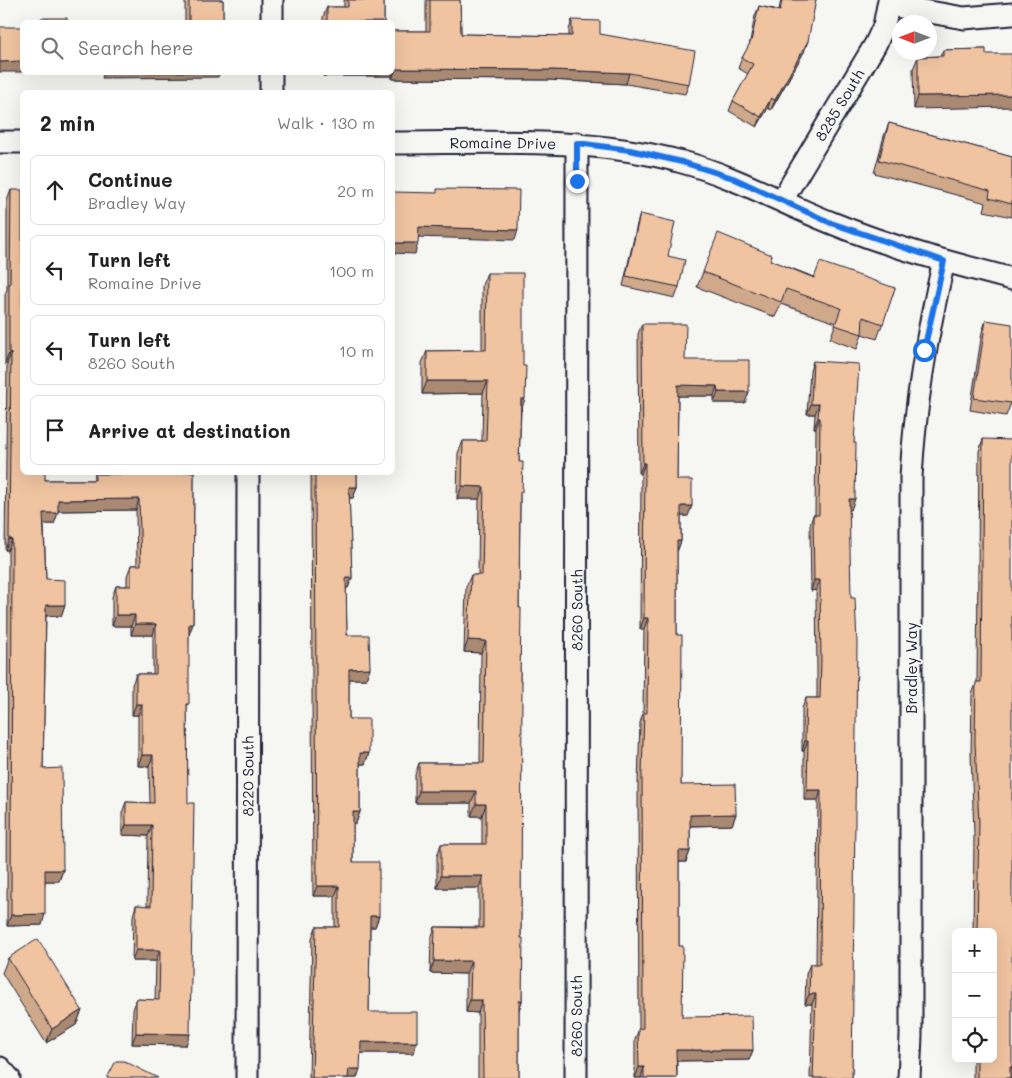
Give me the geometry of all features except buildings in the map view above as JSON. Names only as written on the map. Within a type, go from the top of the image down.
[{"type":"street","points":[[272,0],[272,20]]},
{"type":"street","points":[[889,3],[964,18],[1012,14]]},
{"type":"street","name":"8285 South","points":[[782,200],[875,45],[884,26],[889,3]]},
{"type":"street","points":[[271,75],[271,90]]},
{"type":"street","points":[[0,142],[20,142]]},
{"type":"street","name":"Romaine Drive","points":[[395,143],[577,143],[630,150],[682,162],[733,178],[831,223],[944,261],[1012,279]]},
{"type":"street","name":"8260 South","points":[[576,1078],[577,143]]},
{"type":"street","name":"Bradley Way","points":[[909,1078],[911,1036],[911,478],[913,435],[924,350],[944,261]]},
{"type":"street","name":"8220 South","points":[[247,1078],[248,475]]},
{"type":"street","points":[[0,1068],[10,1078]]},
{"type":"route","points":[[577,181],[577,143],[630,150],[682,162],[733,178],[831,223],[944,261],[924,350]]}]
